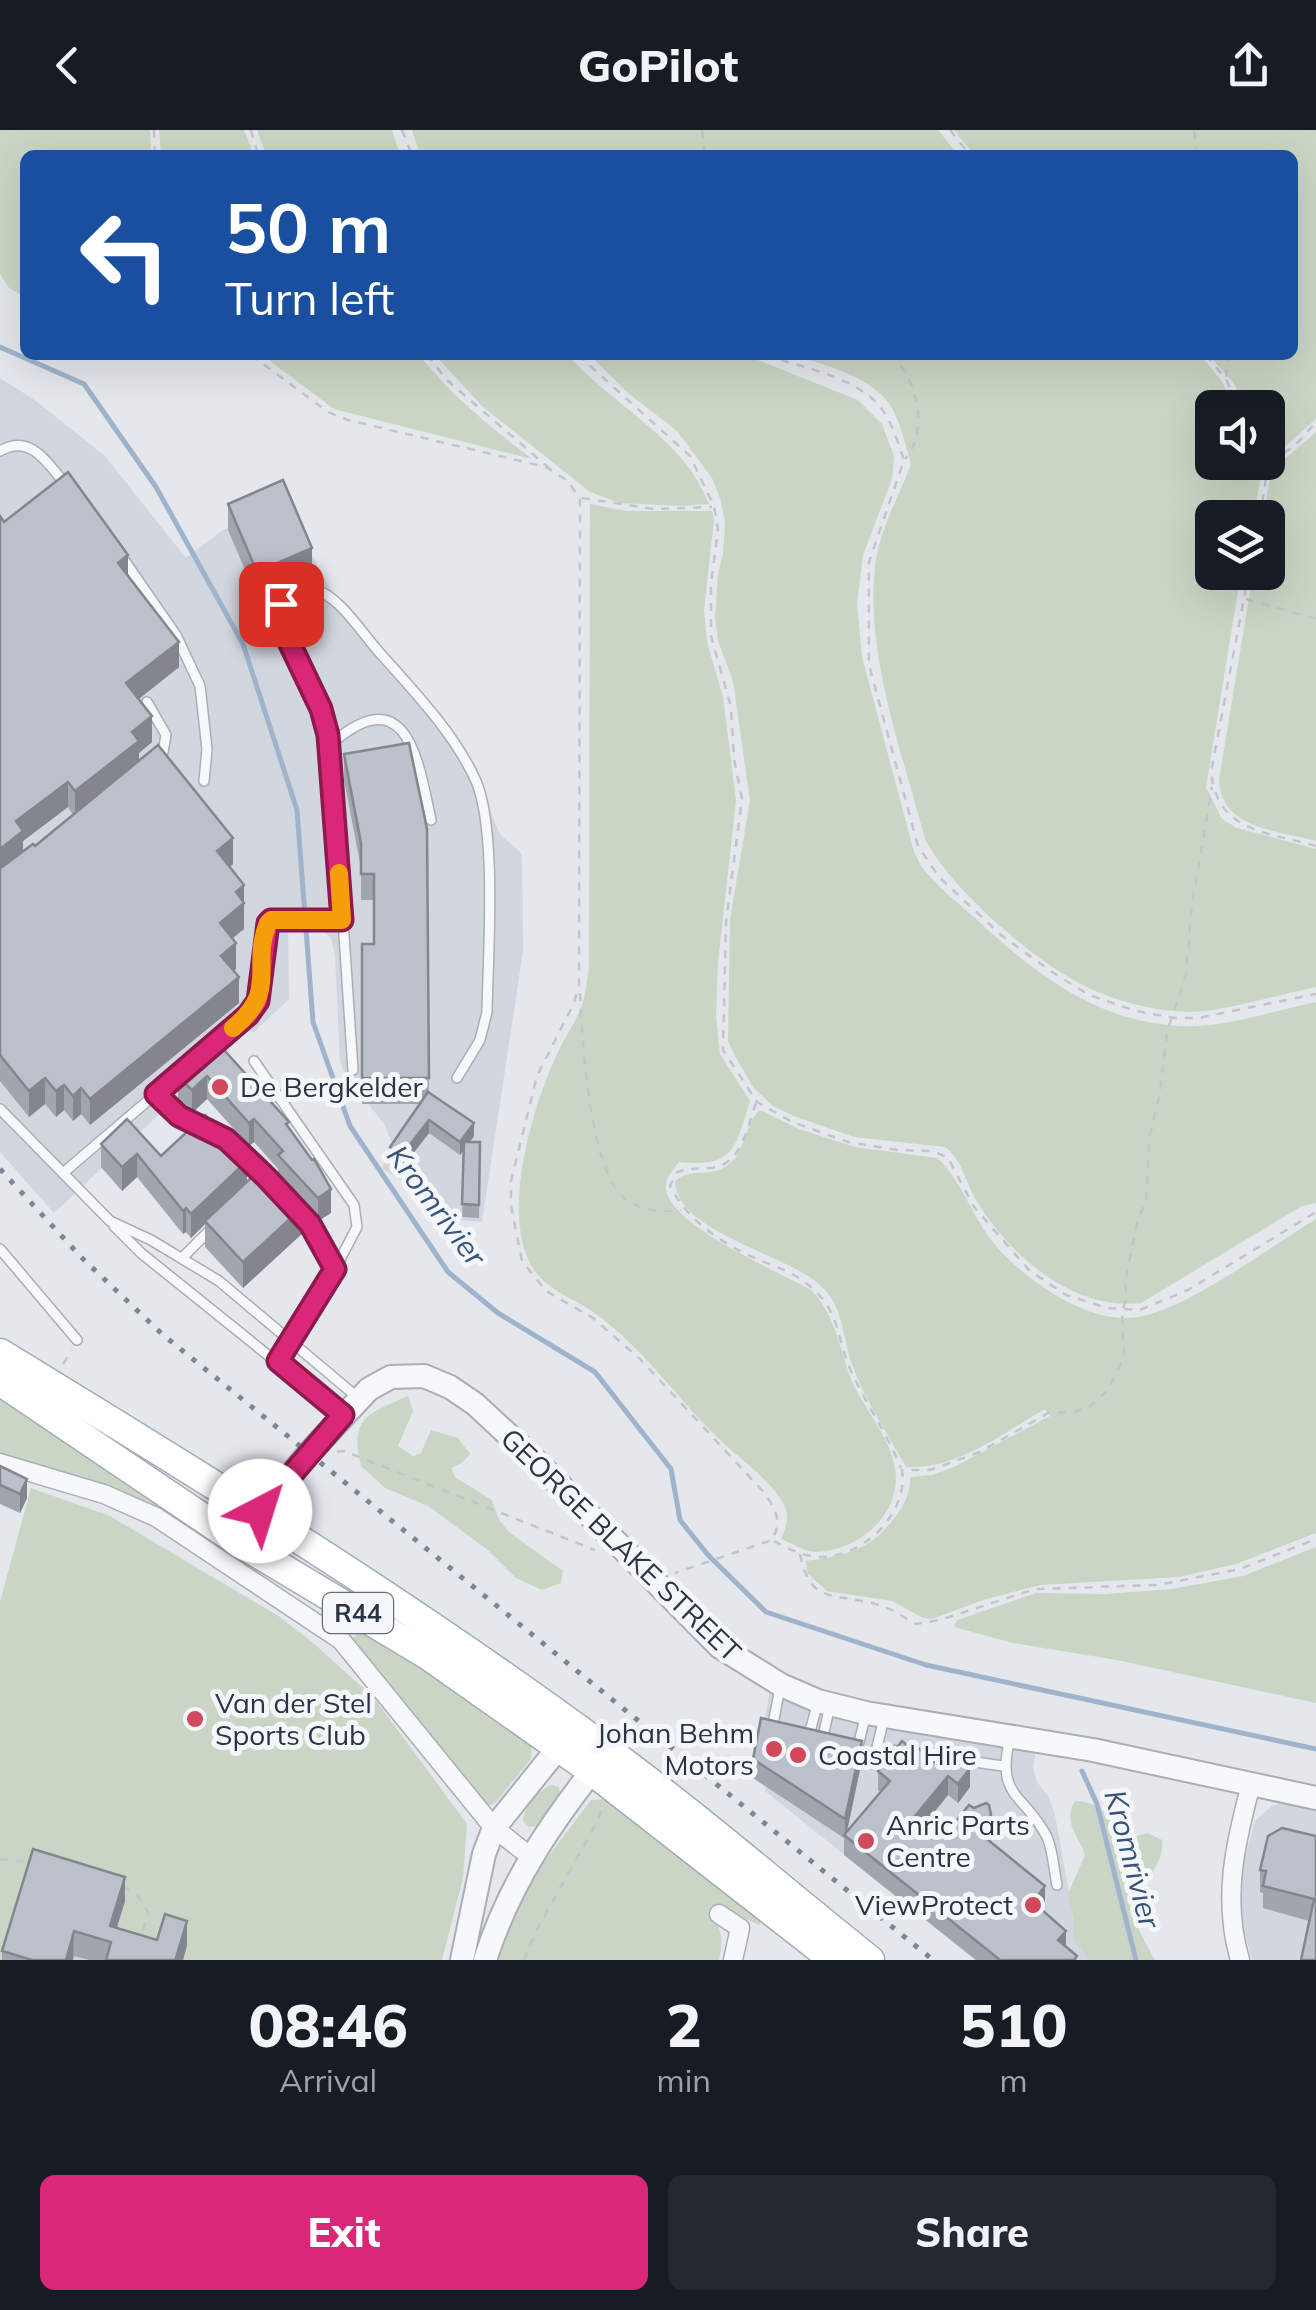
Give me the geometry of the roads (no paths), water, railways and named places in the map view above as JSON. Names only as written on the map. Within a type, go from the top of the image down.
[{"type":"main road","name":"R44","points":[[0,1353],[260,1511],[427,1622],[567,1737],[870,1960]]},
{"type":"main road","name":"R44","points":[[0,1380],[237,1541],[567,1737]]},
{"type":"main road","name":"R44","points":[[600,1761],[834,1960]]},
{"type":"street","name":"GEORGE BLAKE STREET","points":[[237,1541],[350,1407],[376,1384],[408,1374],[424,1376],[450,1387],[530,1455],[720,1647],[781,1685],[824,1702],[875,1714],[1011,1735],[1316,1798]]},
{"type":"street","points":[[0,1464],[104,1494],[150,1514],[341,1640],[494,1828],[531,1857]]},
{"type":"street","points":[[462,1960],[484,1854],[494,1828],[567,1737]]},
{"type":"street","points":[[485,1960],[499,1917],[531,1857],[600,1761]]},
{"type":"street","points":[[1240,1960],[1232,1932],[1229,1883],[1250,1784]]},
{"type":"street","points":[[719,1914],[740,1928],[732,1960]]},
{"type":"lane","points":[[0,451],[14,445],[32,448],[72,492]]},
{"type":"lane","points":[[118,552],[167,621],[200,686],[207,749],[204,781]]},
{"type":"lane","points":[[353,1070],[330,746],[321,709],[277,614],[286,600],[313,588],[337,604],[402,677],[464,759],[478,785],[486,835],[486,1012],[480,1040],[457,1078]]},
{"type":"lane","points":[[146,702],[166,734],[163,752],[153,764]]},
{"type":"lane","points":[[330,746],[358,724],[372,720],[404,731],[418,757],[431,820]]},
{"type":"lane","points":[[63,1173],[248,1015],[258,1001],[264,930],[271,920],[342,920]]},
{"type":"lane","points":[[254,1062],[354,1205],[358,1227],[278,1361]]},
{"type":"lane","points":[[156,1094],[179,1116],[226,1139],[270,1181],[252,1191]]},
{"type":"lane","points":[[0,1109],[141,1253],[278,1361],[350,1407]]},
{"type":"lane","points":[[288,1198],[310,1224],[335,1269]]},
{"type":"lane","points":[[182,1258],[224,1218]]},
{"type":"lane","points":[[110,1221],[219,1281],[292,1340],[350,1407]]},
{"type":"lane","points":[[0,1248],[78,1340]]},
{"type":"lane","points":[[781,1685],[773,1724],[777,1730],[803,1736],[824,1702]]},
{"type":"lane","points":[[824,1702],[823,1736],[851,1746],[859,1742],[875,1714]]},
{"type":"lane","points":[[874,1764],[875,1714]]},
{"type":"lane","points":[[1011,1735],[1004,1766],[1019,1802],[1047,1838],[1057,1885]]},
{"type":"lane","points":[[877,1748],[1004,1766]]},
{"type":"waterway","name":"Kromrivier","points":[[0,347],[20,356]]},
{"type":"waterway","name":"Kromrivier","points":[[30,360],[84,384],[156,487],[243,644],[297,810],[313,1022],[350,1126],[448,1272],[498,1313],[595,1372],[671,1469],[680,1520],[708,1555],[766,1612],[926,1665],[1316,1749]]},
{"type":"waterway","name":"Kromrivier","points":[[1082,1771],[1097,1804],[1136,1960]]},
{"type":"railway","points":[[0,1169],[81,1257],[162,1334],[933,1960]]},
{"type":"place","name":"De Bergkelder","points":[[220,1087]]},
{"type":"place","name":"Van der Stel Sports Club","points":[[195,1719]]},
{"type":"place","name":"Johan Behm Motors","points":[[774,1749]]},
{"type":"place","name":"Coastal Hire","points":[[798,1755]]},
{"type":"place","name":"Anric Parts Centre","points":[[866,1841]]},
{"type":"place","name":"ViewProtect","points":[[1033,1905]]}]
